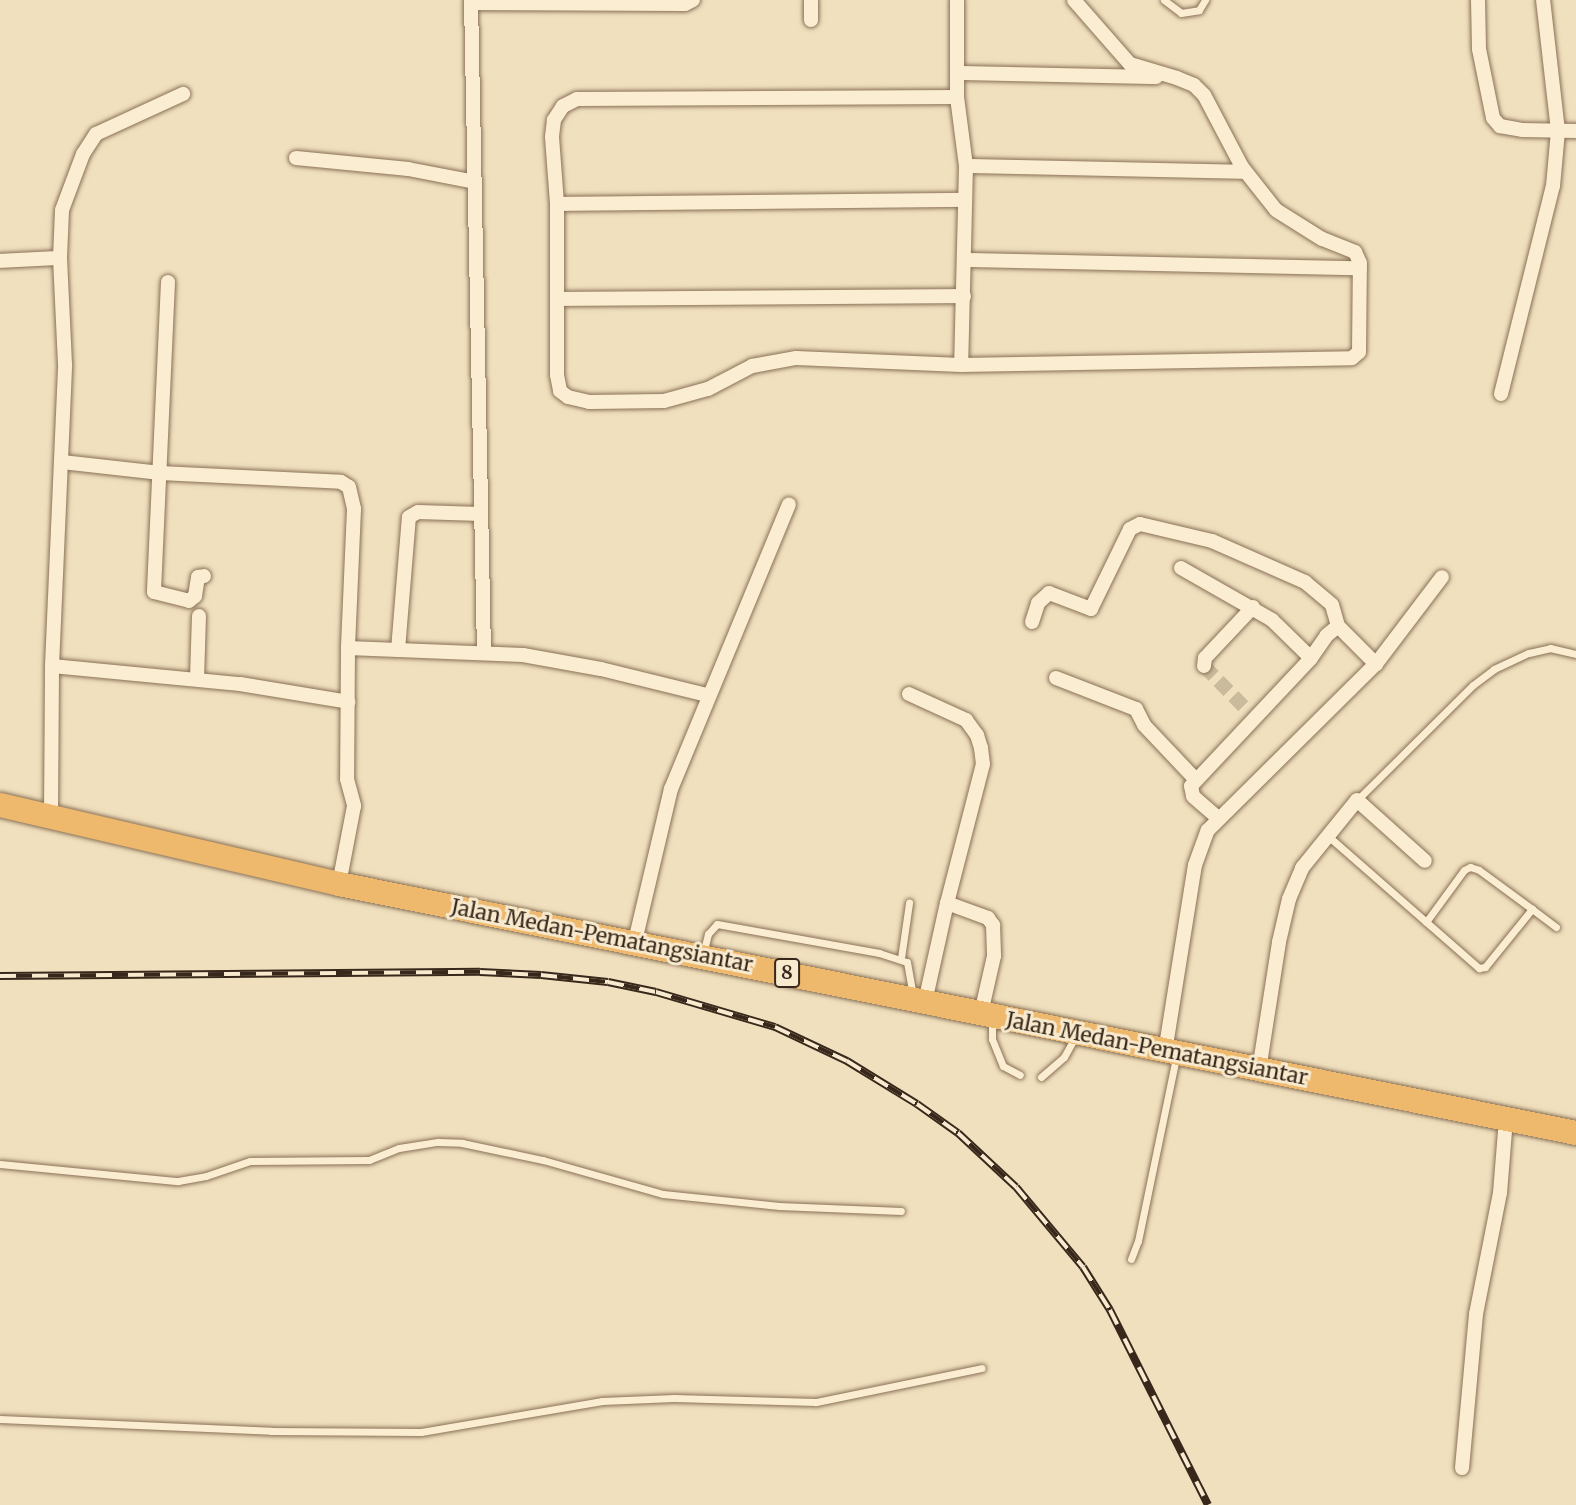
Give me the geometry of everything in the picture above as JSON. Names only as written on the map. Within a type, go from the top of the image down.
[{"type":"highway","name":"Jalan Medan-Pematangsiantar","points":[[0,805],[339,884],[635,941],[1171,1053],[1576,1133]]},
{"type":"street","points":[[484,652],[471,1],[685,4],[693,0]]},
{"type":"street","points":[[811,0],[811,20]]},
{"type":"street","points":[[957,0],[957,97],[966,166],[961,365]]},
{"type":"street","points":[[957,97],[577,100],[563,106],[554,120],[552,137],[557,204],[559,299],[557,385],[568,397],[612,404],[684,397],[708,390],[752,366],[796,358],[961,365],[1352,358],[1359,352],[1361,341],[1360,268],[1355,252],[1322,239],[1276,210],[1245,172],[1204,95],[1194,85],[1130,64],[1074,0]]},
{"type":"street","points":[[1478,0],[1479,49],[1493,118],[1500,126],[1576,131]]},
{"type":"street","points":[[1501,394],[1553,186],[1558,131],[1543,0]]},
{"type":"street","points":[[957,73],[1177,78]]},
{"type":"street","points":[[51,815],[52,666],[65,364],[60,258],[62,211],[83,154],[96,134],[183,94]]},
{"type":"street","points":[[296,158],[408,169],[475,182]]},
{"type":"street","points":[[966,166],[1245,172]]},
{"type":"street","points":[[557,204],[965,200]]},
{"type":"street","points":[[0,261],[60,258]]},
{"type":"street","points":[[965,260],[1360,268]]},
{"type":"street","points":[[168,282],[154,592],[189,601],[195,596],[198,577],[204,576]]},
{"type":"street","points":[[559,299],[964,296]]},
{"type":"street","points":[[62,462],[160,473],[341,482],[349,487],[354,509],[348,649],[348,779],[354,806],[339,884]]},
{"type":"street","points":[[635,941],[671,789],[789,504]]},
{"type":"street","points":[[398,650],[409,517],[418,512],[481,514]]},
{"type":"street","points":[[1032,622],[1038,603],[1049,593],[1091,609],[1130,529],[1140,524],[1212,541],[1305,582],[1332,604],[1338,625],[1376,664]]},
{"type":"street","points":[[1181,568],[1272,620],[1311,658]]},
{"type":"street","points":[[1171,1053],[1195,865],[1202,843],[1218,818],[1376,664],[1442,578]]},
{"type":"street","points":[[1204,666],[1205,658],[1253,607]]},
{"type":"street","points":[[197,679],[199,616]]},
{"type":"street","points":[[1218,818],[1190,792],[1195,779],[1250,713],[1311,658],[1338,625]]},
{"type":"street","points":[[348,649],[523,655],[601,669],[708,695]]},
{"type":"street","points":[[52,666],[197,679],[349,702]]},
{"type":"street","points":[[1056,678],[1136,709],[1144,725],[1195,779]]},
{"type":"street","points":[[909,694],[966,720],[977,735],[983,764],[919,1000]]},
{"type":"street","points":[[1259,1070],[1289,899],[1302,868],[1357,800],[1425,861]]},
{"type":"street","points":[[947,903],[981,914],[993,925],[994,956],[986,1014]]},
{"type":"street","points":[[1462,1468],[1476,1314],[1500,1193],[1506,1118]]},
{"type":"lane","points":[[1164,0],[1181,13],[1199,10],[1205,0]]},
{"type":"lane","points":[[1357,800],[1473,685],[1494,669],[1528,653],[1550,648],[1576,654]]},
{"type":"lane","points":[[1328,836],[1482,968],[1532,909]]},
{"type":"lane","points":[[1426,922],[1457,879],[1470,867],[1479,870],[1556,927]]},
{"type":"lane","points":[[901,958],[909,903]]},
{"type":"lane","points":[[702,955],[708,934],[717,924],[901,958],[910,969],[919,1000]]},
{"type":"lane","points":[[986,1014],[1003,1066],[1020,1075]]},
{"type":"lane","points":[[1041,1077],[1064,1056],[1077,1033]]},
{"type":"lane","points":[[1131,1259],[1138,1241],[1171,1053]]},
{"type":"lane","points":[[0,1164],[178,1181],[206,1176],[250,1161],[369,1160],[399,1149],[438,1142],[462,1143],[543,1160],[663,1194],[779,1206],[901,1211]]},
{"type":"lane","points":[[0,1419],[271,1431],[421,1432],[602,1401],[674,1398],[816,1402],[982,1368]]},
{"type":"tunnel","points":[[1204,666],[1246,709]]},
{"type":"railway","points":[[0,976],[480,972],[541,975],[608,982],[656,992],[775,1027],[847,1061],[917,1104],[958,1133],[1016,1187],[1083,1267],[1110,1310],[1208,1505]]}]
